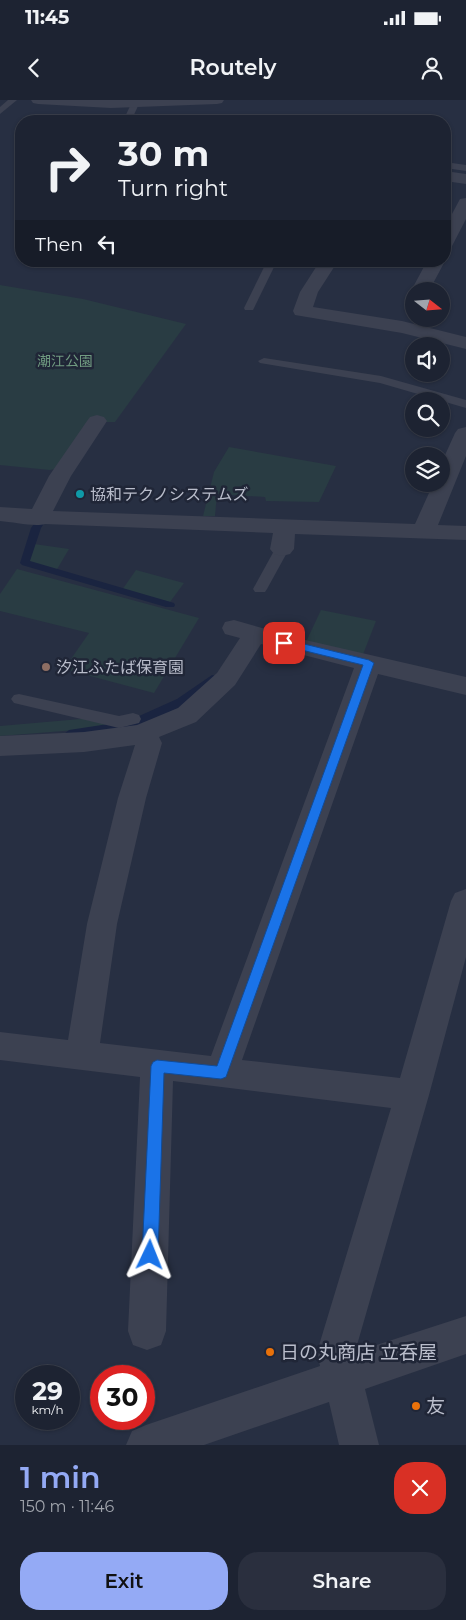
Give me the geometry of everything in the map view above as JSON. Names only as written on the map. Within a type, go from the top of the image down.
[{"type":"street","points":[[38,100],[86,104],[218,100]]},
{"type":"street","points":[[451,177],[466,180]]},
{"type":"street","points":[[451,232],[466,203]]},
{"type":"street","points":[[325,267],[309,292],[302,311],[406,320],[466,343]]},
{"type":"street","points":[[425,282],[433,267]]},
{"type":"street","points":[[38,518],[60,476],[97,421]]},
{"type":"street","points":[[424,531],[465,433]]},
{"type":"street","points":[[0,514],[38,518],[466,533]]},
{"type":"street","points":[[282,549],[285,526]]},
{"type":"street","points":[[0,746],[84,742],[135,724],[187,715],[226,679],[244,632],[466,686]]},
{"type":"street","points":[[221,1073],[369,663]]},
{"type":"street","points":[[82,1056],[102,924],[132,798],[149,743],[135,724]]},
{"type":"street","points":[[358,1445],[336,1352],[412,1095],[466,901]]},
{"type":"street","points":[[0,1046],[412,1095]]},
{"type":"street","points":[[147,1330],[157,1066]]},
{"type":"street","points":[[146,1445],[466,1336]]},
{"type":"lane","points":[[0,111],[13,100]]},
{"type":"lane","points":[[130,115],[135,104]]},
{"type":"lane","points":[[451,166],[466,168]]},
{"type":"lane","points":[[250,308],[269,267]]},
{"type":"lane","points":[[264,361],[381,380],[466,404]]},
{"type":"lane","points":[[260,589],[282,549]]},
{"type":"lane","points":[[19,699],[119,722],[133,719],[135,724]]},
{"type":"green space","name":"潮江公園","points":[[0,285],[83,299],[186,324],[115,422],[89,422],[59,468],[50,470],[0,465]]},
{"type":"green space","points":[[229,447],[336,466],[319,502],[266,501],[265,497],[217,494],[215,516],[203,516],[214,472]]},
{"type":"green space","points":[[34,544],[69,549],[56,571],[27,563]]},
{"type":"green space","points":[[17,569],[199,618],[154,693],[64,669],[89,633],[0,611],[0,594]]},
{"type":"green space","points":[[136,570],[184,583],[170,602],[122,590]]},
{"type":"green space","points":[[321,610],[376,621],[362,657],[305,644]]},
{"type":"green space","points":[[92,718],[117,724],[76,730],[0,736],[0,726]]},
{"type":"waterway","points":[[42,519],[36,528],[25,563],[170,605]]},
{"type":"waterway","points":[[69,734],[130,725],[181,702],[212,679]]},
{"type":"place","name":"協和テクノシステムズ","points":[[80,494]]},
{"type":"place","name":"汐江ふたば保育園","points":[[46,667]]},
{"type":"place","name":"日の丸商店 立呑屋","points":[[270,1352]]},
{"type":"place","name":"友","points":[[416,1406]]},
{"type":"route","points":[[150,1255],[157,1066],[221,1073],[369,663],[284,643]]}]
